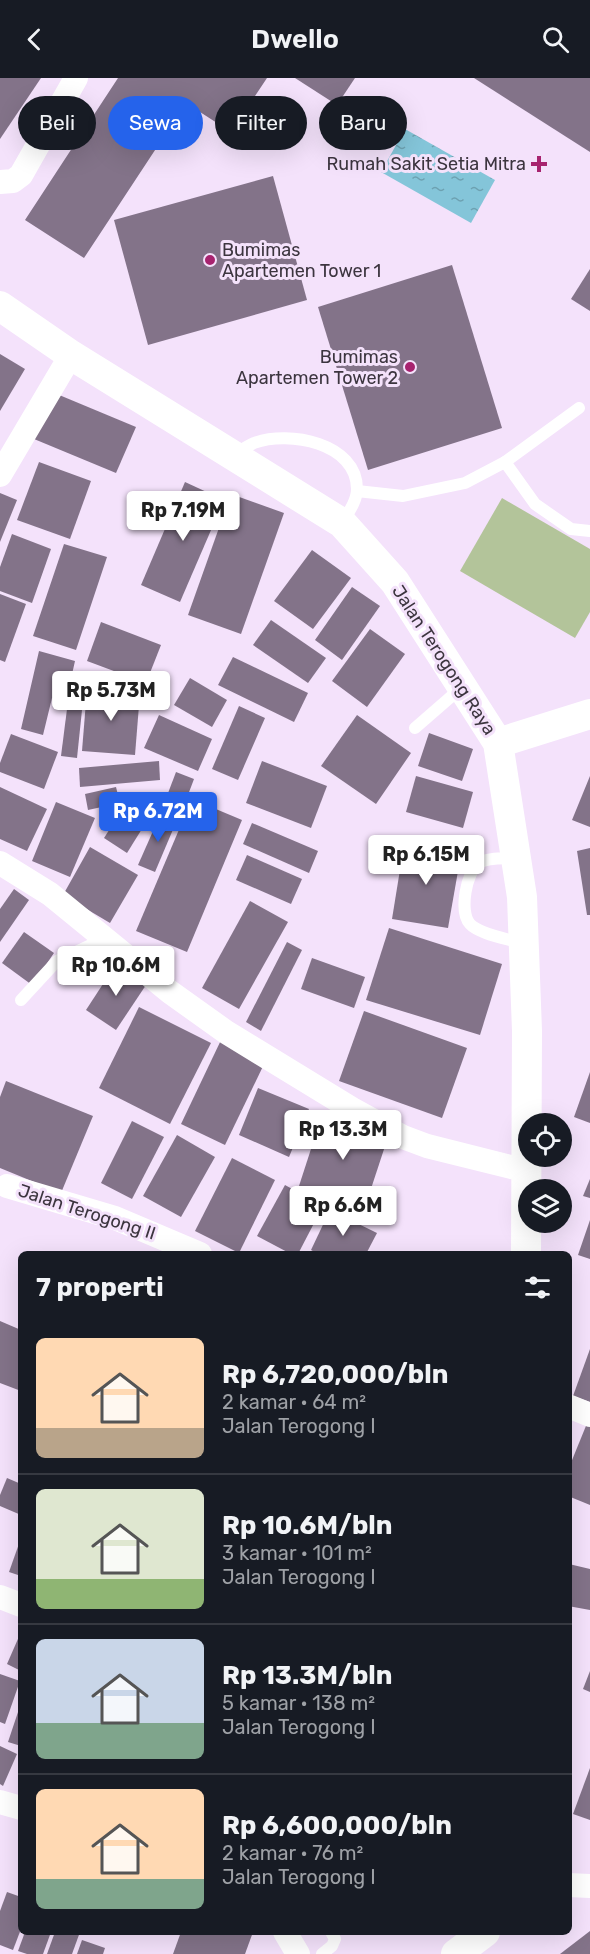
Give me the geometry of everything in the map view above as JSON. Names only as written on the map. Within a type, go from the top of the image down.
[{"type":"street","points":[[1,185],[21,175],[76,78]]},
{"type":"street","name":"Jalan Terogong Raya","points":[[0,306],[71,355],[342,523],[395,582],[498,743],[522,897],[527,1031],[526,1251]]},
{"type":"street","points":[[0,475],[71,355]]},
{"type":"street","points":[[498,743],[590,714]]},
{"type":"street","points":[[0,862],[50,894],[170,992],[226,1032],[362,1115],[403,1137],[427,1146],[527,1171]]},
{"type":"street","name":"Jalan Terogong II","points":[[7,1186],[115,1218],[193,1251]]},
{"type":"street","points":[[572,1408],[590,1415]]},
{"type":"street","points":[[0,1598],[18,1604]]},
{"type":"street","points":[[0,1802],[18,1807]]},
{"type":"street","points":[[572,1885],[590,1886]]},
{"type":"street","points":[[287,1935],[298,1954]]},
{"type":"street","points":[[459,1953],[481,1935]]},
{"type":"lane","points":[[357,491],[403,496],[465,483],[506,462],[579,408]]},
{"type":"lane","points":[[234,455],[254,443],[297,438],[321,445],[348,461],[355,477],[357,491],[342,523]]},
{"type":"lane","points":[[506,462],[535,504],[571,529],[590,531]]},
{"type":"lane","points":[[415,728],[462,687]]},
{"type":"lane","points":[[516,858],[481,861],[472,869],[467,879],[464,915],[470,925],[482,931],[524,944]]},
{"type":"lane","points":[[21,1000],[57,961],[93,944],[102,937]]},
{"type":"lane","points":[[322,1954],[334,1942],[333,1935]]},
{"type":"green space","points":[[502,498],[590,549],[590,612],[575,638],[460,571]]},
{"type":"water","points":[[407,130],[495,180],[471,223],[381,172],[393,150],[407,150]]},
{"type":"building","points":[[0,78],[41,78],[29,96],[18,96],[18,112],[0,139]]},
{"type":"building","points":[[118,78],[267,78],[255,96],[215,96],[215,122],[203,114],[203,96],[108,96],[108,150],[155,150],[84,258],[25,220],[71,150],[96,150],[96,112]]},
{"type":"building","points":[[295,78],[355,78],[343,96],[323,96]]},
{"type":"building","points":[[474,78],[590,78],[590,152]]},
{"type":"building","name":"Bumimas Apartemen Tower 1","points":[[273,176],[307,300],[148,345],[114,220]]},
{"type":"building","name":"Bumimas Apartemen Tower 2","points":[[452,265],[502,428],[368,470],[318,307]]},
{"type":"building","points":[[590,269],[590,311],[571,299]]},
{"type":"building","points":[[0,354],[25,369],[0,411]]},
{"type":"building","points":[[52,392],[136,427],[116,473],[34,439]]},
{"type":"building","points":[[39,462],[91,481],[70,539],[17,520]]},
{"type":"building","points":[[185,482],[224,500],[180,602],[141,585]]},
{"type":"building","points":[[0,493],[17,500],[0,542]]},
{"type":"building","points":[[231,494],[284,513],[241,634],[188,615]]},
{"type":"building","points":[[12,534],[51,549],[32,603],[0,591],[0,567]]},
{"type":"building","points":[[64,544],[107,557],[76,650],[33,636]]},
{"type":"building","points":[[312,550],[351,578],[313,629],[274,601]]},
{"type":"building","points":[[352,587],[380,606],[342,660],[315,640]]},
{"type":"building","points":[[0,594],[26,604],[5,662],[0,660]]},
{"type":"building","points":[[271,620],[326,658],[308,683],[253,645]]},
{"type":"building","points":[[101,622],[161,645],[146,683],[87,661]]},
{"type":"building","points":[[370,629],[405,654],[367,707],[332,681]]},
{"type":"building","points":[[39,651],[75,661],[66,701],[52,698],[43,735],[21,729]]},
{"type":"building","points":[[233,657],[308,693],[294,722],[218,685]]},
{"type":"building","points":[[190,678],[227,700],[212,727],[174,705]]},
{"type":"building","points":[[87,689],[140,693],[135,755],[82,751]]},
{"type":"building","points":[[239,706],[265,718],[238,780],[212,769]]},
{"type":"building","points":[[67,709],[82,710],[77,758],[61,756]]},
{"type":"building","points":[[159,715],[212,739],[198,771],[144,748]]},
{"type":"building","points":[[357,715],[411,753],[376,804],[321,766]]},
{"type":"building","points":[[429,733],[473,749],[462,781],[418,766]]},
{"type":"building","points":[[11,734],[58,752],[44,789],[0,772],[0,763]]},
{"type":"building","points":[[159,761],[160,780],[80,787],[79,768]]},
{"type":"building","points":[[262,761],[327,786],[311,828],[246,803]]},
{"type":"building","points":[[176,772],[194,779],[180,816],[162,809]]},
{"type":"building","points":[[416,776],[473,792],[463,828],[406,812]]},
{"type":"building","points":[[590,776],[590,827],[572,820]]},
{"type":"building","points":[[0,787],[47,809],[27,851],[0,839]]},
{"type":"building","points":[[116,787],[120,803],[88,810],[85,794]]},
{"type":"building","points":[[192,799],[242,820],[187,952],[136,931]]},
{"type":"building","points":[[56,802],[95,818],[70,877],[32,861]]},
{"type":"building","points":[[122,810],[145,824],[127,853],[104,838]]},
{"type":"building","points":[[161,813],[177,820],[155,872],[138,865]]},
{"type":"building","points":[[252,823],[318,851],[309,873],[243,844]]},
{"type":"building","points":[[404,845],[461,854],[448,928],[392,919]]},
{"type":"building","points":[[90,847],[138,875],[110,923],[63,895]]},
{"type":"building","points":[[590,848],[590,915],[587,915],[577,851]]},
{"type":"building","points":[[247,855],[302,879],[291,904],[236,880]]},
{"type":"building","points":[[14,889],[29,900],[0,942],[0,909]]},
{"type":"building","points":[[250,901],[288,922],[239,1009],[202,988]]},
{"type":"building","points":[[389,928],[502,964],[480,1035],[366,1000]]},
{"type":"building","points":[[24,932],[54,953],[32,985],[2,963]]},
{"type":"building","points":[[287,942],[302,950],[261,1031],[246,1022]]},
{"type":"building","points":[[312,958],[365,977],[354,1008],[301,989]]},
{"type":"building","points":[[116,964],[146,985],[116,1030],[86,1010]]},
{"type":"building","points":[[139,1007],[211,1043],[170,1124],[99,1088]]},
{"type":"building","points":[[364,1011],[467,1048],[442,1118],[339,1081]]},
{"type":"building","points":[[222,1038],[266,1060],[225,1145],[181,1124]]},
{"type":"building","points":[[590,1072],[590,1123],[574,1117]]},
{"type":"building","points":[[6,1081],[93,1116],[61,1193],[0,1168],[0,1097]]},
{"type":"building","points":[[258,1088],[309,1109],[289,1157],[239,1135]]},
{"type":"building","points":[[322,1115],[388,1137],[365,1207],[299,1186]]},
{"type":"building","points":[[132,1121],[164,1137],[132,1199],[101,1183]]},
{"type":"building","points":[[177,1135],[215,1157],[181,1217],[143,1196]]},
{"type":"building","points":[[232,1158],[275,1180],[240,1251],[235,1251],[195,1231]]},
{"type":"building","points":[[590,1179],[590,1198],[583,1196]]},
{"type":"building","points":[[285,1185],[323,1206],[300,1251],[285,1251],[257,1236]]},
{"type":"building","points":[[330,1210],[377,1233],[368,1251],[311,1250]]},
{"type":"building","points":[[590,1220],[590,1259],[578,1255]]},
{"type":"building","points":[[0,1321],[18,1329],[18,1390],[0,1383]]},
{"type":"building","points":[[590,1349],[590,1402],[573,1396]]},
{"type":"building","points":[[590,1416],[590,1505],[572,1498],[572,1460]]},
{"type":"building","points":[[7,1478],[18,1483],[18,1514],[0,1506],[0,1495]]},
{"type":"building","points":[[18,1546],[18,1575],[9,1572]]},
{"type":"building","points":[[572,1565],[590,1569],[590,1610],[572,1607]]},
{"type":"building","points":[[18,1639],[18,1670],[7,1664]]},
{"type":"building","points":[[590,1671],[590,1692],[583,1689]]},
{"type":"building","points":[[0,1674],[18,1680],[18,1687],[5,1724],[0,1722]]},
{"type":"building","points":[[18,1712],[18,1745],[8,1742]]},
{"type":"building","points":[[0,1746],[17,1754],[3,1786],[0,1784]]},
{"type":"building","points":[[590,1768],[590,1820],[573,1814]]},
{"type":"building","points":[[7,1892],[18,1896],[19,1935],[13,1950],[0,1945],[0,1911]]},
{"type":"building","points":[[590,1931],[590,1954],[560,1954]]},
{"type":"building","points":[[24,1935],[50,1935],[43,1954],[27,1954],[18,1951]]},
{"type":"building","points":[[54,1935],[79,1935],[72,1954],[47,1954]]},
{"type":"building","points":[[180,1935],[252,1935],[245,1954],[173,1954]]},
{"type":"building","points":[[82,1940],[105,1948],[103,1954],[77,1954]]},
{"type":"place","name":"Rumah Sakit Setia Mitra","points":[[539,164]]},
{"type":"place","name":"Bumimas Apartemen Tower 1","points":[[210,260]]},
{"type":"place","name":"Bumimas Apartemen Tower 2","points":[[410,367]]}]
